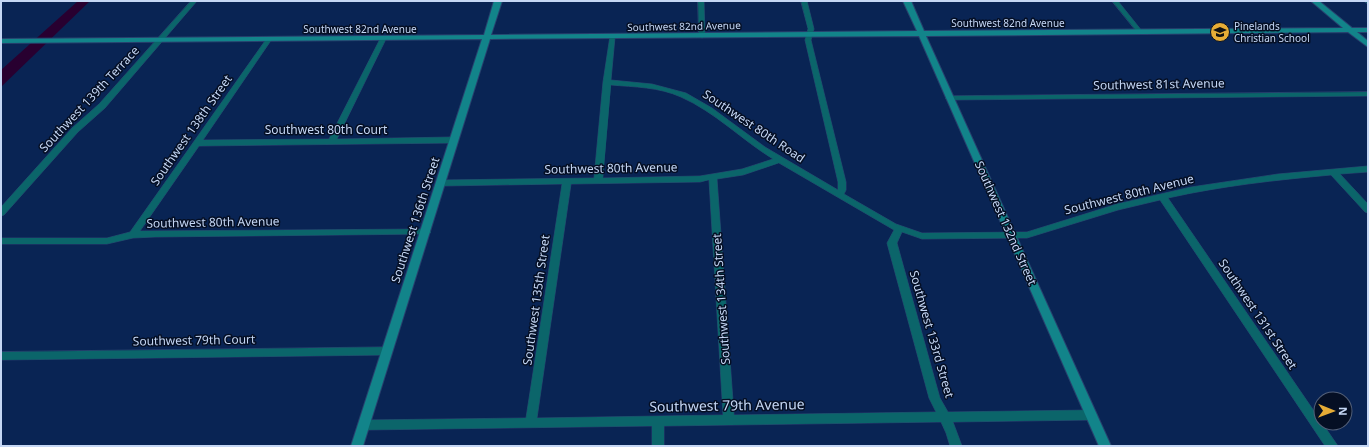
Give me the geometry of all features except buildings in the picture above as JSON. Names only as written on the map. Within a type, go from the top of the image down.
[{"type":"street","name":"Southwest 139th Terrace","points":[[1,213],[75,130],[102,106],[194,1]]},
{"type":"street","name":"Southwest 136th Street","points":[[357,446],[498,1]]},
{"type":"street","points":[[701,1],[702,36]]},
{"type":"street","points":[[804,1],[811,29],[808,40],[842,182],[842,190],[839,195]]},
{"type":"street","name":"Southwest 132nd Street","points":[[907,1],[1105,446]]},
{"type":"street","points":[[1115,1],[1140,32]]},
{"type":"street","points":[[1315,1],[1368,45]]},
{"type":"street","name":"Southwest 82nd Avenue","points":[[1,41],[1368,30]]},
{"type":"street","points":[[598,181],[612,37]]},
{"type":"street","points":[[332,141],[383,38]]},
{"type":"street","name":"Southwest 138th Street","points":[[133,235],[269,39]]},
{"type":"street","name":"Southwest 80th Road","points":[[607,82],[652,86],[683,95],[709,110],[752,142],[780,160],[899,229]]},
{"type":"street","name":"Southwest 81st Avenue","points":[[949,98],[1368,94]]},
{"type":"street","name":"Southwest 80th Court","points":[[197,143],[454,140]]},
{"type":"street","name":"Southwest 80th Avenue","points":[[440,183],[713,178],[754,169],[780,160]]},
{"type":"street","name":"Southwest 80th Avenue","points":[[899,229],[916,235],[930,237],[1027,235],[1075,219],[1162,196],[1241,182],[1368,169]]},
{"type":"street","points":[[1332,172],[1368,210]]},
{"type":"street","name":"Southwest 134th Street","points":[[713,178],[729,420]]},
{"type":"street","name":"Southwest 135th Street","points":[[531,423],[567,181]]},
{"type":"street","name":"Southwest 131st Street","points":[[1162,196],[1332,446]]},
{"type":"street","name":"Southwest 133rd Street","points":[[899,229],[892,244],[936,398],[956,446]]},
{"type":"street","name":"Southwest 80th Avenue","points":[[1,241],[107,241],[133,235],[426,232]]},
{"type":"street","name":"Southwest 79th Court","points":[[1,356],[387,351]]},
{"type":"street","name":"Southwest 79th Avenue","points":[[364,425],[1091,415]]},
{"type":"street","points":[[658,421],[658,446]]},
{"type":"shaded area","points":[[78,1],[90,1],[1,87],[1,70]]},
{"type":"place","name":"Pinelands Christian School","points":[[1220,32]]}]
